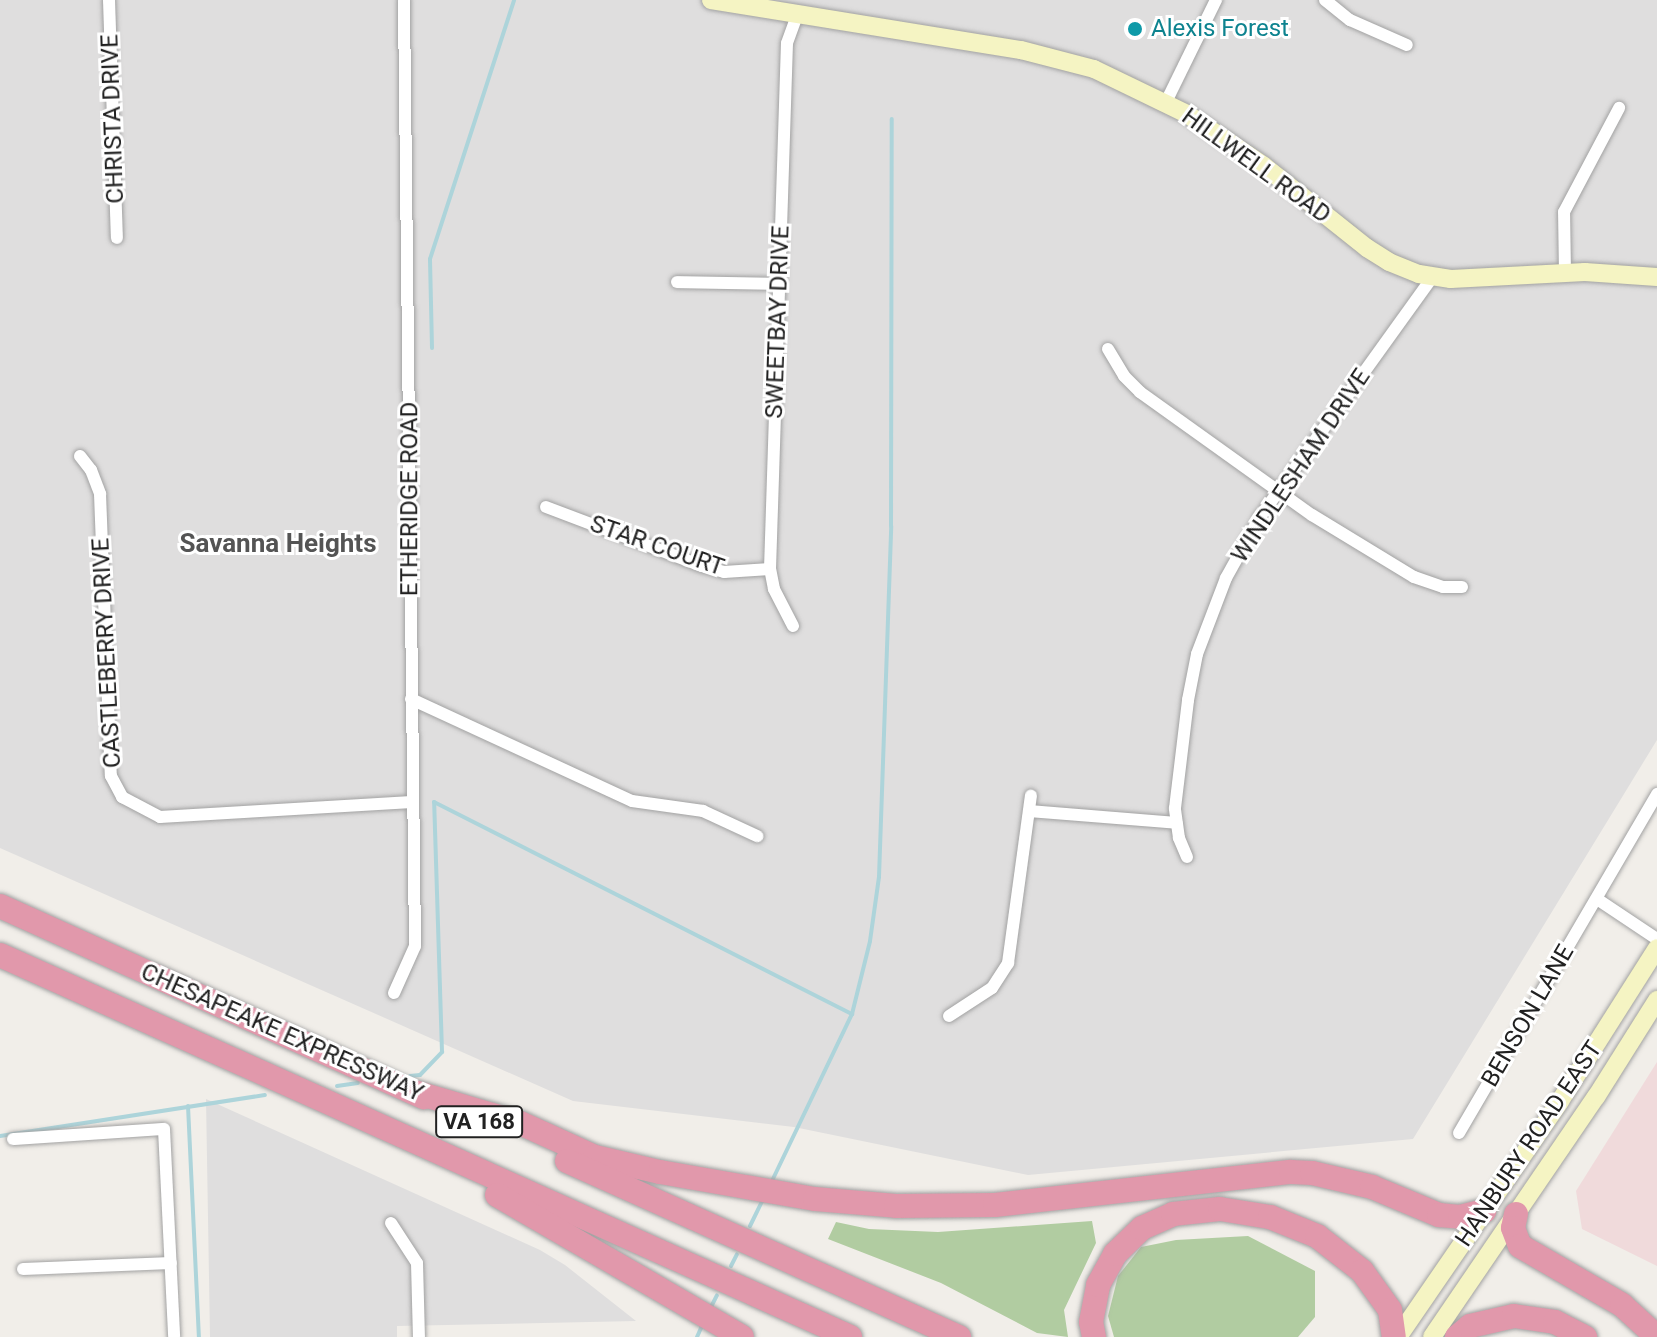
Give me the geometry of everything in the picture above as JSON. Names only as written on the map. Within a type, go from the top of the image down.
[{"type":"highway","name":"CHESAPEAKE EXPRESSWAY","points":[[0,906],[959,1337]]},
{"type":"highway","name":"CHESAPEAKE EXPRESSWAY","points":[[0,955],[850,1337]]},
{"type":"highway","points":[[411,1091],[520,1123],[595,1157],[805,1198],[896,1206],[995,1205],[1291,1172],[1338,1178],[1372,1187],[1439,1215],[1460,1217],[1484,1211]]},
{"type":"highway","points":[[326,1102],[421,1158],[505,1198],[742,1337]]},
{"type":"highway","points":[[1094,1337],[1091,1322],[1098,1285],[1115,1254],[1142,1228],[1173,1214],[1220,1209],[1270,1217],[1317,1236],[1362,1271],[1390,1310],[1396,1337]]},
{"type":"highway","points":[[1516,1214],[1513,1228],[1520,1246],[1622,1305],[1657,1337]]},
{"type":"highway","points":[[1457,1337],[1470,1326],[1514,1316],[1555,1322],[1585,1337]]},
{"type":"street","name":"CHRISTA DRIVE","points":[[109,0],[117,238]]},
{"type":"street","name":"ETHERIDGE ROAD","points":[[394,993],[411,962],[415,946],[404,0]]},
{"type":"street","name":"HILLWELL ROAD","points":[[711,0],[1051,56],[1107,74],[1166,102],[1252,157],[1378,255],[1408,270],[1451,279],[1565,273],[1657,277]]},
{"type":"street","points":[[1166,102],[1216,0]]},
{"type":"street","points":[[1325,0],[1350,20],[1407,45]]},
{"type":"street","name":"SWEETBAY DRIVE","points":[[793,626],[774,589],[770,569],[787,43],[797,15]]},
{"type":"street","points":[[1565,273],[1564,212],[1619,108]]},
{"type":"street","name":"WINDLESHAM DRIVE","points":[[1187,857],[1177,823],[1176,803],[1197,654],[1240,550],[1433,276]]},
{"type":"street","points":[[677,282],[778,284]]},
{"type":"street","points":[[1108,349],[1124,376],[1140,392],[1279,491],[1414,577],[1443,587],[1462,587]]},
{"type":"street","name":"CASTLEBERRY DRIVE","points":[[80,456],[91,470],[100,494],[111,776],[122,797],[160,817],[412,802]]},
{"type":"street","name":"STAR COURT","points":[[546,507],[702,566],[724,572],[770,569]]},
{"type":"street","points":[[411,699],[632,801],[703,811],[757,836]]},
{"type":"street","name":"BENSON LANE","points":[[1459,1133],[1657,794]]},
{"type":"street","points":[[949,1016],[992,988],[1008,963],[1031,796]]},
{"type":"street","points":[[1029,811],[1177,823]]},
{"type":"street","points":[[1597,899],[1657,939]]},
{"type":"street","name":"HANBURY ROAD EAST","points":[[1396,1337],[1484,1211],[1657,948]]},
{"type":"street","name":"HANBURY ROAD EAST","points":[[1432,1337],[1657,1000]]},
{"type":"street","points":[[13,1139],[164,1129],[174,1337]]},
{"type":"street","points":[[391,1223],[417,1263],[419,1337]]},
{"type":"street","points":[[23,1269],[171,1263]]},
{"type":"shaded area","points":[[0,0],[1657,0],[1657,740],[1413,1139],[1028,1175],[794,1127],[573,1101],[0,848]]},
{"type":"shaded area","points":[[1657,1062],[1657,1266],[1582,1229],[1576,1191]]},
{"type":"shaded area","points":[[206,1099],[540,1250],[565,1265],[636,1321],[397,1326],[397,1337],[210,1337]]},
{"type":"green space","points":[[1092,1221],[1096,1243],[1064,1310],[1068,1337],[1037,1333],[941,1283],[828,1239],[836,1222],[869,1229],[938,1232]]},
{"type":"green space","points":[[1248,1236],[1315,1271],[1315,1317],[1298,1337],[1114,1337],[1108,1316],[1118,1276],[1141,1247],[1176,1240]]},
{"type":"waterway","points":[[432,348],[430,259],[514,0]]},
{"type":"waterway","points":[[771,1183],[852,1014],[870,941],[879,877],[891,526],[892,119]]},
{"type":"waterway","points":[[410,1076],[420,1075],[442,1052],[434,802],[852,1014]]},
{"type":"waterway","points":[[337,1086],[358,1083]]},
{"type":"waterway","points":[[0,1136],[265,1095]]},
{"type":"waterway","points":[[188,1106],[199,1337]]},
{"type":"waterway","points":[[750,1226],[762,1201]]},
{"type":"waterway","points":[[731,1266],[737,1254]]},
{"type":"waterway","points":[[711,1307],[717,1295]]},
{"type":"waterway","points":[[697,1337],[702,1326]]},
{"type":"place","name":"Alexis Forest","points":[[1135,29]]},
{"type":"district","name":"Savanna Heights","points":[[278,544]]}]
